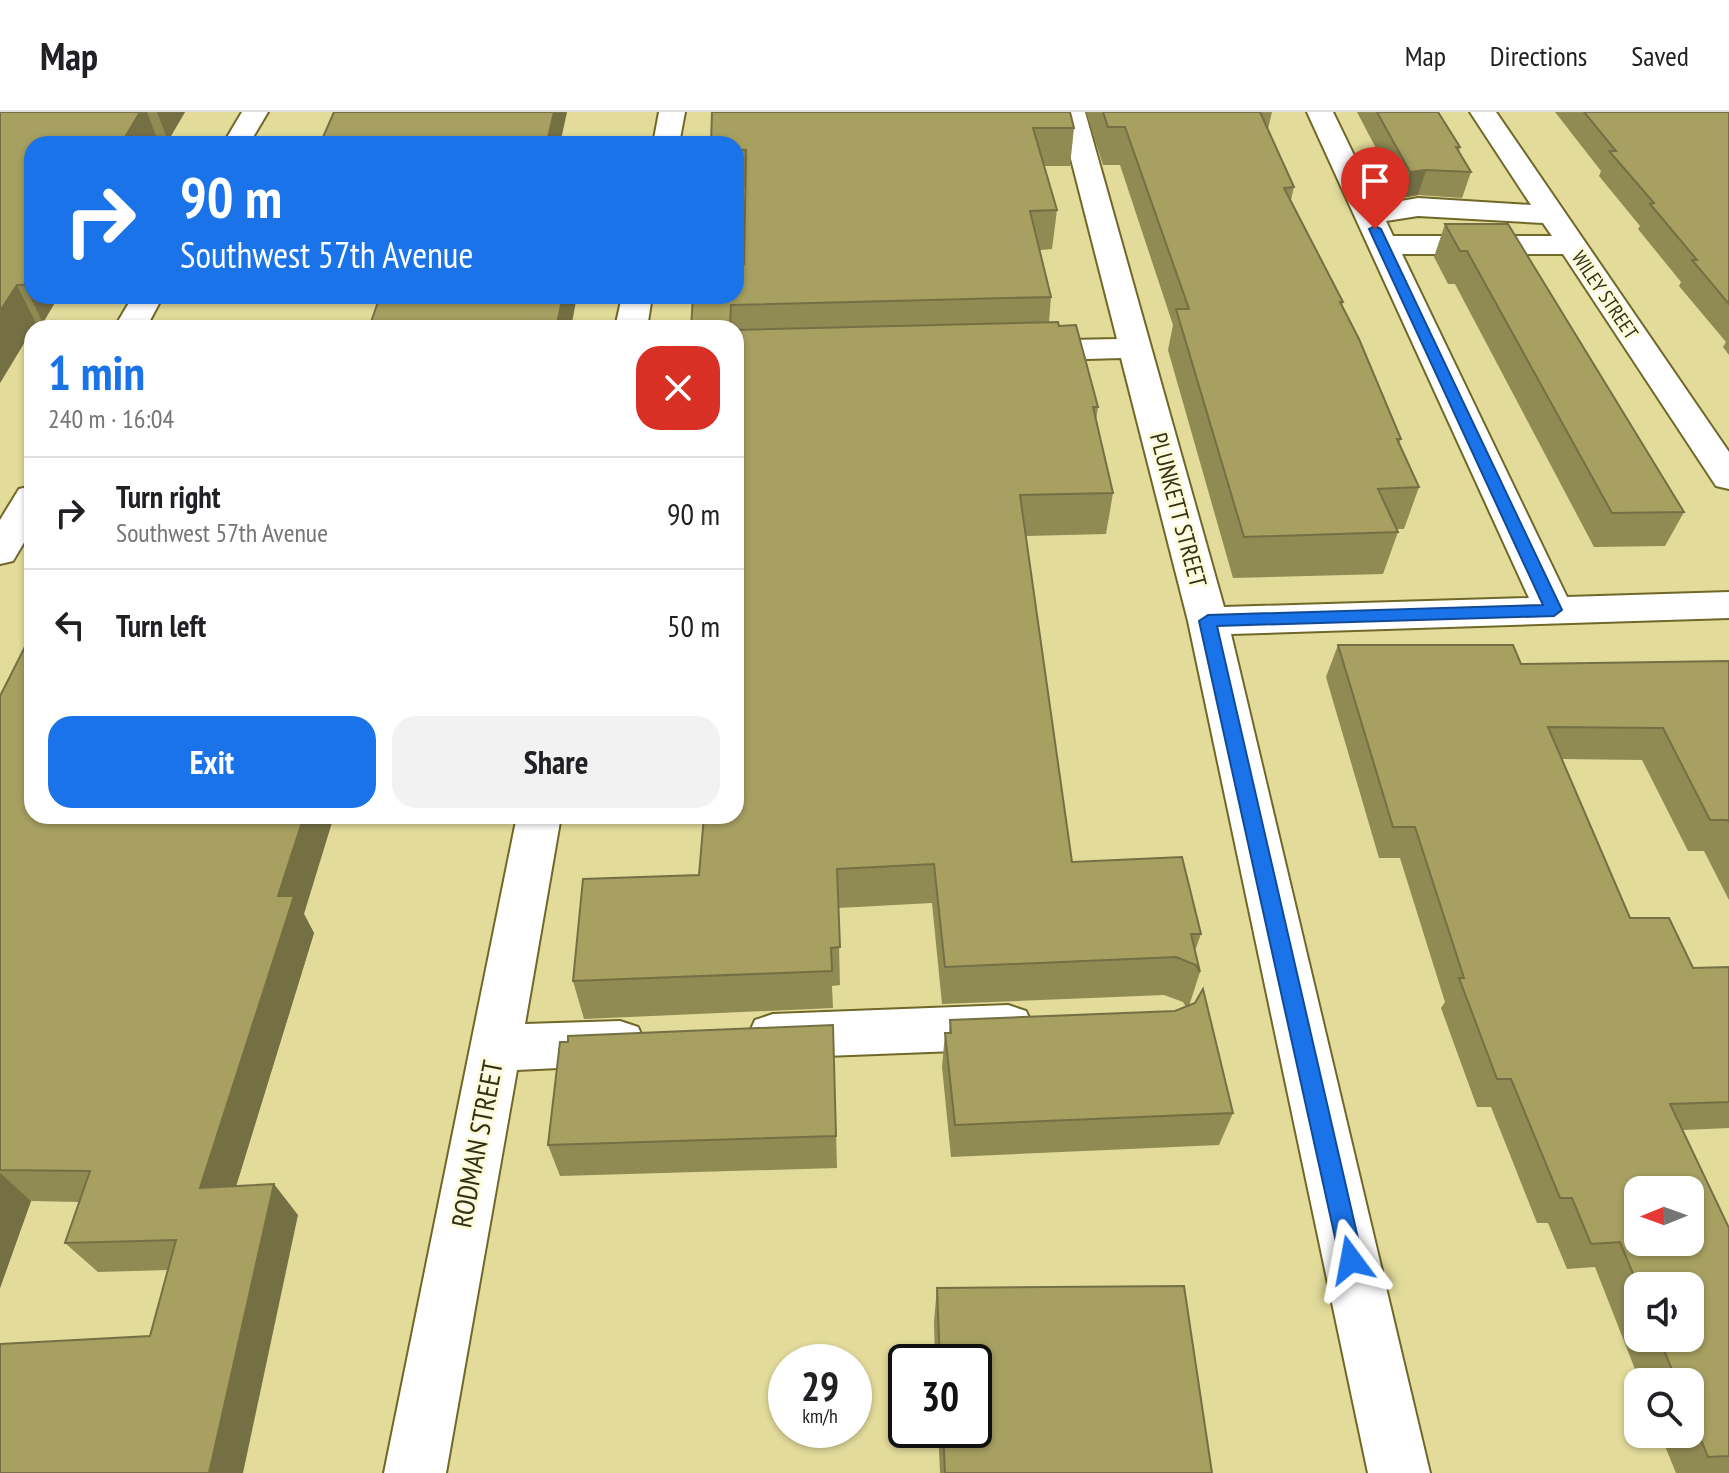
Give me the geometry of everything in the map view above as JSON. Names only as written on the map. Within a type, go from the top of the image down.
[{"type":"street","points":[[241,136],[255,112]]},
{"type":"street","points":[[668,136],[672,112]]},
{"type":"street","name":"PLUNKETT STREET","points":[[1072,112],[1208,621],[1399,1473]]},
{"type":"street","points":[[1320,112],[1381,224],[1554,610]]},
{"type":"street","name":"WILEY STREET","points":[[1483,112],[1729,478]]},
{"type":"street","points":[[1381,224],[1413,207],[1443,224],[1571,245]]},
{"type":"street","points":[[1381,224],[1443,224],[1492,221],[1502,215],[1550,214]]},
{"type":"street","points":[[991,351],[1134,348]]},
{"type":"street","points":[[0,552],[24,511]]},
{"type":"street","points":[[1208,621],[1729,605]]},
{"type":"street","name":"RODMAN STREET","points":[[415,1473],[537,824]]},
{"type":"street","points":[[734,1038],[1053,1025]]},
{"type":"street","points":[[495,1048],[670,1041]]},
{"type":"building","points":[[0,112],[140,112],[126,136],[24,136],[24,285],[17,285],[0,311]]},
{"type":"building","points":[[334,112],[554,112],[548,136],[324,136]]},
{"type":"building","points":[[712,112],[1070,112],[1074,128],[1033,128],[1057,210],[1030,211],[1051,297],[731,305],[730,320],[692,320],[692,304],[744,304],[744,136],[711,136]]},
{"type":"building","points":[[1103,112],[1260,112],[1294,187],[1284,188],[1343,302],[1340,302],[1359,339],[1419,487],[1378,489],[1398,532],[1244,537],[1176,309],[1189,309],[1125,127],[1108,127]]},
{"type":"building","points":[[1377,112],[1438,112],[1460,147],[1456,147],[1471,172],[1410,172]]},
{"type":"building","points":[[1584,112],[1729,112],[1729,304],[1650,204],[1654,203],[1609,151],[1616,151]]},
{"type":"building","points":[[1445,224],[1508,224],[1684,512],[1612,513],[1467,251],[1460,251]]},
{"type":"building","points":[[377,304],[561,304],[558,320],[372,320]]},
{"type":"building","points":[[1058,322],[1059,326],[1076,325],[1098,407],[1093,407],[1113,493],[1020,495],[1072,862],[1182,857],[1201,934],[1191,934],[1200,972],[1196,965],[1176,957],[945,967],[934,864],[837,869],[840,947],[831,948],[832,971],[573,981],[583,879],[699,875],[703,824],[744,824],[744,330]]},
{"type":"building","points":[[1338,645],[1513,645],[1521,664],[1729,661],[1729,822],[1710,820],[1663,728],[1548,727],[1630,918],[1669,918],[1693,968],[1729,967],[1729,1102],[1670,1104],[1729,1228],[1729,1456],[1708,1457],[1704,1447],[1704,1368],[1671,1368],[1665,1352],[1704,1352],[1704,1272],[1632,1272],[1626,1256],[1704,1256],[1704,1176],[1624,1176],[1624,1252],[1620,1242],[1591,1244],[1572,1198],[1560,1198],[1511,1079],[1497,1079],[1459,978],[1464,978],[1415,827],[1393,827]]},
{"type":"building","points":[[24,649],[24,824],[301,824],[278,896],[294,896],[200,1188],[274,1184],[209,1473],[0,1473],[0,1344],[150,1336],[176,1240],[65,1243],[90,1171],[0,1170],[0,696]]},
{"type":"building","points":[[1203,989],[1233,1113],[955,1125],[945,1033],[951,1033],[950,1020],[1175,1011],[1195,1003]]},
{"type":"building","points":[[833,1025],[836,1136],[548,1145],[560,1042],[568,1042],[568,1036]]},
{"type":"building","points":[[1184,1286],[1212,1473],[945,1473],[944,1448],[992,1448],[992,1344],[939,1344],[937,1288]]},
{"type":"route","points":[[1351,1260],[1208,621],[1554,610],[1375,229]]}]
